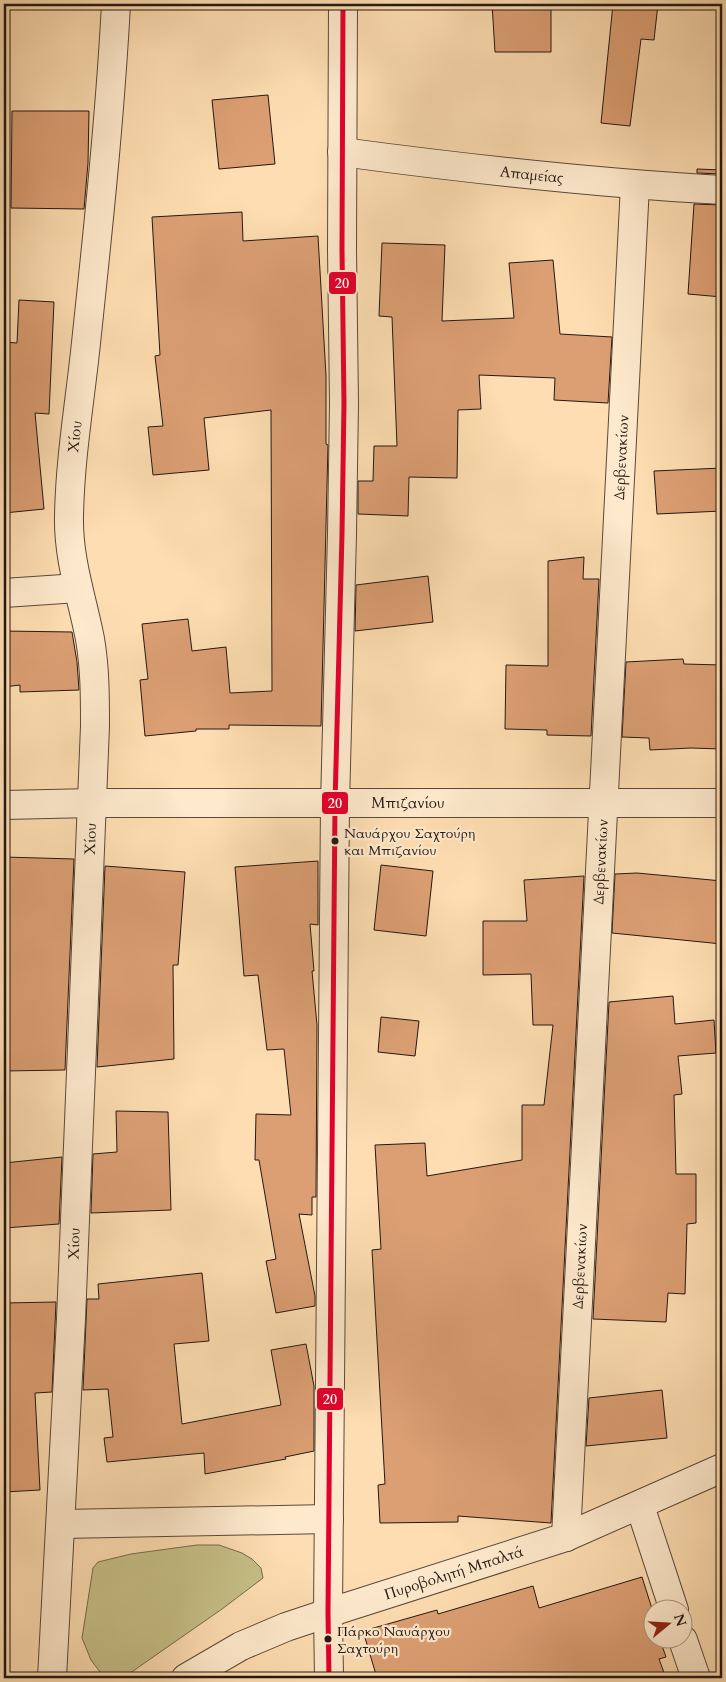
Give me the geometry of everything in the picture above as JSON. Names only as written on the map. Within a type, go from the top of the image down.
[{"type":"street","name":"Χίου","points":[[52,1678],[95,726],[93,661],[69,541],[70,491],[73,448],[102,190],[113,70],[116,4]]},
{"type":"street","points":[[330,1678],[328,1519],[335,804],[344,403],[342,249],[343,4]]},
{"type":"street","name":"Απαμείας","points":[[342,152],[461,168],[635,185],[722,190]]},
{"type":"street","name":"Δερβενακίων","points":[[566,1537],[635,185]]},
{"type":"street","points":[[4,594],[78,588]]},
{"type":"street","name":"Μπιζανίου","points":[[4,805],[93,803],[722,803]]},
{"type":"street","name":"Πυροβολητή Μπαλτά","points":[[186,1678],[242,1646],[286,1627],[566,1537],[640,1506],[722,1468]]},
{"type":"street","points":[[640,1506],[671,1600]]},
{"type":"street","points":[[60,1524],[328,1519]]},
{"type":"street","points":[[686,1650],[696,1678]]},
{"type":"shaded area","points":[[197,1545],[219,1545],[242,1553],[261,1568],[263,1578],[123,1678],[109,1678],[100,1672],[91,1660],[82,1638],[93,1568],[98,1562],[131,1554]]},
{"type":"building","points":[[492,4],[551,4],[551,52],[495,52]]},
{"type":"building","points":[[613,4],[658,4],[654,40],[641,39],[630,126],[601,123]]},
{"type":"building","points":[[268,95],[275,164],[219,169],[212,100]]},
{"type":"building","points":[[12,111],[89,111],[88,163],[84,209],[11,208]]},
{"type":"building","points":[[697,169],[722,170],[722,174],[697,173]]},
{"type":"building","points":[[694,204],[722,205],[722,297],[688,294]]},
{"type":"building","points":[[242,212],[243,241],[318,236],[326,376],[326,444],[328,445],[321,726],[229,725],[229,729],[196,729],[196,731],[145,736],[140,680],[148,679],[142,624],[188,619],[192,651],[226,647],[230,693],[272,691],[271,410],[204,418],[209,470],[153,475],[148,427],[163,426],[155,356],[160,355],[152,217]]},
{"type":"building","points":[[382,243],[445,245],[442,321],[514,318],[509,263],[553,260],[560,334],[612,337],[608,403],[554,400],[555,378],[479,375],[481,409],[458,410],[457,478],[409,477],[408,516],[358,514],[358,481],[373,481],[374,446],[397,446],[392,317],[379,316]]},
{"type":"building","points":[[19,300],[54,302],[49,414],[35,413],[44,509],[4,513],[6,384],[4,384],[4,342],[17,343]]},
{"type":"building","points":[[722,468],[722,511],[657,514],[654,471]]},
{"type":"building","points":[[584,557],[583,579],[599,579],[591,736],[547,735],[547,730],[505,729],[506,665],[548,666],[548,561]]},
{"type":"building","points":[[428,576],[433,622],[355,631],[356,585]]},
{"type":"building","points":[[4,631],[72,632],[79,690],[20,692],[20,685],[4,687]]},
{"type":"building","points":[[683,659],[684,664],[722,665],[722,749],[650,750],[649,738],[622,737],[626,662]]},
{"type":"building","points":[[4,857],[74,859],[65,1070],[4,1071]]},
{"type":"building","points":[[318,861],[318,925],[310,924],[317,1025],[316,1197],[312,1197],[312,1215],[299,1214],[315,1296],[315,1306],[276,1313],[266,1261],[276,1259],[259,1160],[255,1160],[256,1114],[291,1115],[284,1049],[267,1050],[258,975],[244,976],[235,867]]},
{"type":"building","points":[[381,865],[433,871],[426,936],[374,930]]},
{"type":"building","points":[[105,866],[185,872],[178,965],[173,965],[174,1059],[97,1067]]},
{"type":"building","points":[[637,873],[722,881],[722,944],[612,933],[615,874]]},
{"type":"building","points":[[584,876],[551,1523],[458,1516],[458,1522],[380,1523],[378,1485],[385,1484],[372,1250],[381,1249],[375,1145],[425,1143],[427,1176],[522,1160],[522,1105],[544,1105],[553,1025],[533,1025],[531,974],[483,975],[483,921],[527,921],[524,880]]},
{"type":"building","points":[[673,996],[675,1024],[714,1020],[716,1053],[678,1056],[682,1094],[674,1095],[676,1174],[696,1174],[696,1223],[687,1224],[685,1294],[668,1293],[666,1322],[593,1319],[609,1002]]},
{"type":"building","points":[[381,1017],[419,1021],[415,1056],[378,1052]]},
{"type":"building","points":[[116,1111],[168,1112],[171,1210],[91,1213],[93,1154],[117,1152]]},
{"type":"building","points":[[62,1157],[59,1224],[4,1228],[4,1163]]},
{"type":"building","points":[[202,1273],[209,1341],[174,1344],[182,1424],[281,1405],[271,1350],[306,1344],[314,1386],[314,1451],[285,1457],[286,1459],[205,1474],[204,1453],[107,1462],[104,1438],[113,1437],[108,1389],[83,1390],[87,1299],[99,1299],[98,1284]]},
{"type":"building","points":[[56,1302],[52,1392],[35,1393],[40,1490],[4,1492],[4,1303]]},
{"type":"building","points":[[662,1390],[667,1438],[586,1446],[589,1398]]},
{"type":"building","points":[[642,1577],[649,1600],[644,1600],[644,1650],[664,1650],[666,1657],[659,1659],[666,1678],[377,1678],[363,1631],[437,1610],[438,1614],[533,1586],[539,1608]]},
{"type":"transit line","name":"20","points":[[329,1678],[335,804],[344,403],[342,249],[343,4]]},
{"type":"place","name":"Ναυάρχου Σαχτούρη και Μπιζανίου","points":[[335,841]]},
{"type":"place","name":"Πάρκο Ναυάρχου Σαχτούρη","points":[[328,1639]]}]
